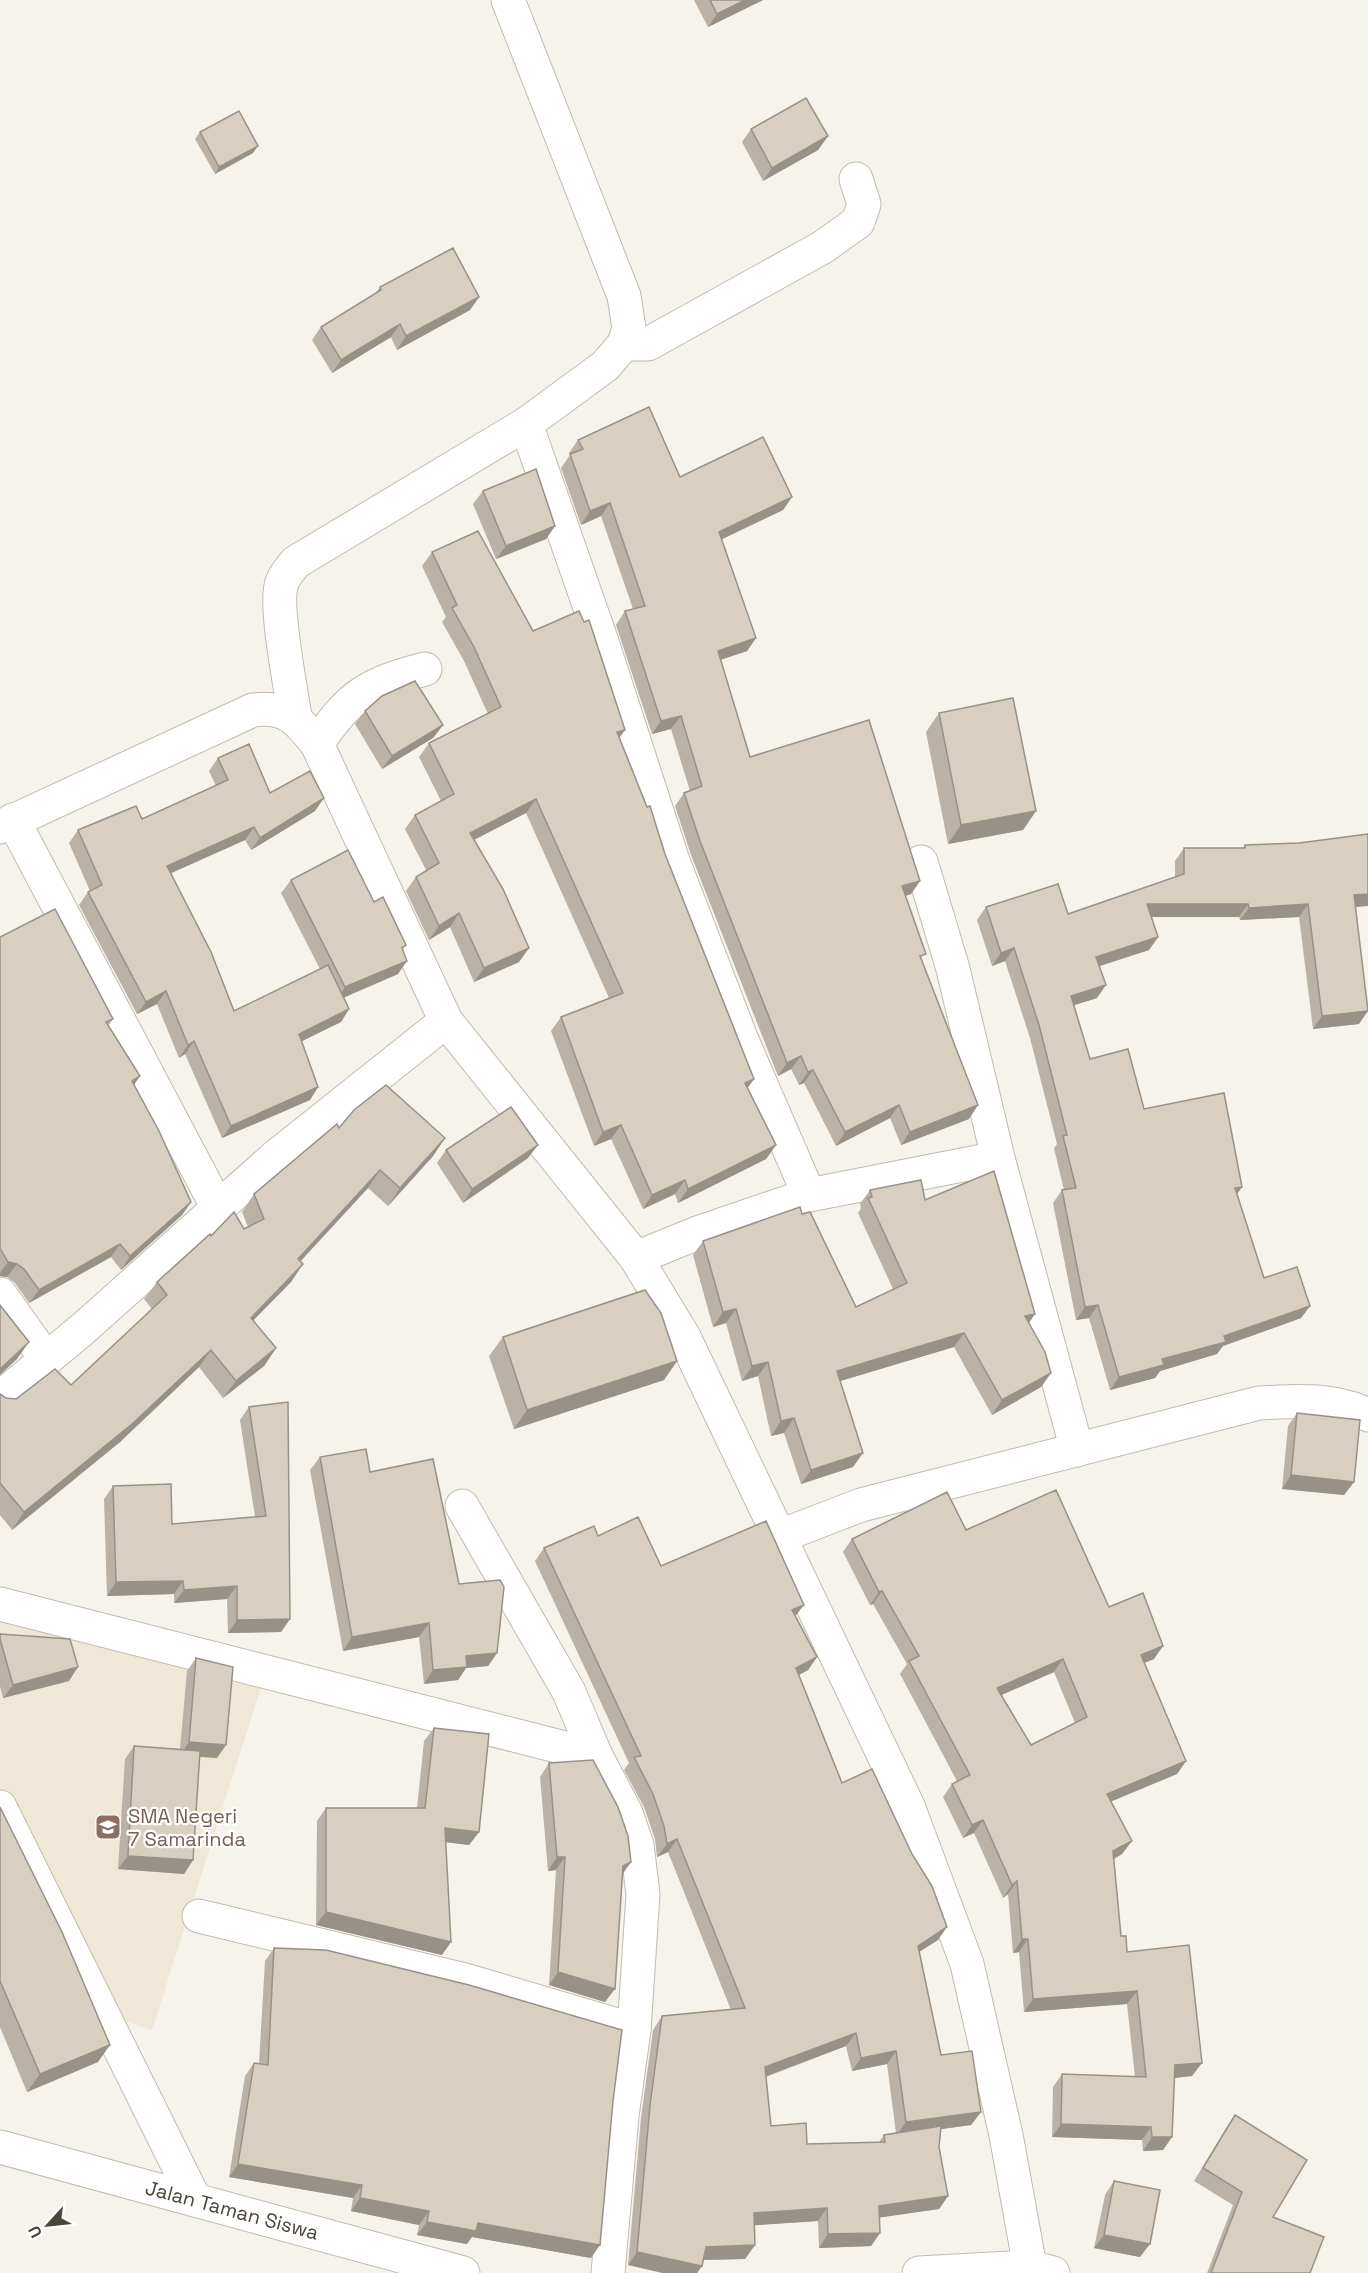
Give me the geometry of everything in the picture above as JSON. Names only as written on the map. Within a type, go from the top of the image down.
[{"type":"street","points":[[295,717],[280,606],[281,586],[289,570],[305,556],[526,424],[605,366],[624,344],[629,328],[624,296],[508,0]]},
{"type":"street","points":[[624,344],[648,344],[832,241],[858,222],[864,204],[856,179]]},
{"type":"street","points":[[526,424],[598,631],[673,861],[741,1038],[809,1195]]},
{"type":"street","points":[[317,744],[338,713],[369,688],[389,678],[425,669]]},
{"type":"street","points":[[219,1210],[7,824],[253,710],[270,708],[295,717],[317,744],[446,1021],[636,1258],[684,1337],[908,1806],[949,1911],[969,1973],[1006,2136],[1042,2270],[920,2273]]},
{"type":"street","points":[[921,862],[953,969],[998,1158],[1077,1450]]},
{"type":"street","points":[[0,1398],[219,1210],[274,1158],[446,1021]]},
{"type":"street","points":[[636,1258],[700,1232],[809,1195],[998,1158]]},
{"type":"street","points":[[0,1294],[46,1359]]},
{"type":"street","points":[[778,1537],[861,1505],[1259,1403],[1303,1400],[1322,1402],[1368,1415]]},
{"type":"street","points":[[462,1506],[569,1692],[596,1756],[626,1813],[637,1845],[644,1894],[634,2030],[622,2116],[609,2273]]},
{"type":"street","points":[[0,1604],[596,1756]]},
{"type":"street","points":[[0,1806],[195,2200]]},
{"type":"street","points":[[199,1916],[465,1980],[634,2030]]},
{"type":"street","name":"Jalan Taman Siswa","points":[[0,2147],[463,2273]]},
{"type":"shaded area","name":"SMA Negeri 7 Samarinda","points":[[0,1586],[266,1672],[152,2030],[0,1981]]},
{"type":"building","points":[[710,0],[745,0],[717,14]]},
{"type":"building","points":[[806,98],[828,136],[772,168],[751,129]]},
{"type":"building","points":[[239,111],[258,146],[219,167],[200,132]]},
{"type":"building","points":[[453,248],[479,297],[406,336],[400,324],[341,360],[321,327],[381,290],[380,287]]},
{"type":"building","points":[[649,407],[680,477],[763,437],[792,497],[719,532],[756,638],[718,651],[750,757],[869,720],[920,881],[902,886],[926,954],[920,956],[978,1105],[910,1132],[899,1105],[845,1132],[813,1070],[808,1072],[801,1056],[787,1063],[700,841],[684,793],[702,786],[681,716],[661,721],[625,611],[645,606],[610,503],[590,511],[570,454],[583,449],[578,440]]},
{"type":"building","points":[[536,469],[555,526],[506,546],[483,491]]},
{"type":"building","points":[[478,531],[533,631],[579,611],[584,622],[589,620],[625,730],[617,732],[647,807],[650,806],[665,854],[754,1079],[745,1083],[776,1145],[688,1189],[685,1180],[652,1195],[621,1125],[603,1132],[561,1017],[623,993],[536,799],[470,833],[503,889],[529,948],[484,968],[459,913],[439,926],[416,877],[439,863],[415,815],[454,794],[429,743],[501,707],[474,647],[452,608],[457,605],[432,552]]},
{"type":"building","points":[[415,681],[443,725],[392,756],[365,711],[382,696]]},
{"type":"building","points":[[1013,698],[1036,811],[961,825],[939,713]]},
{"type":"building","points":[[249,744],[270,793],[310,771],[324,798],[260,838],[254,827],[167,866],[211,952],[234,1011],[328,965],[349,1009],[299,1034],[318,1087],[231,1126],[194,1041],[188,1045],[166,991],[146,1002],[88,892],[102,885],[78,830],[136,806],[142,819],[228,780],[218,758]]},
{"type":"building","points":[[1368,834],[1368,894],[1354,895],[1368,1011],[1322,1016],[1308,904],[1249,908],[1248,904],[1147,904],[1158,937],[1096,957],[1106,985],[1071,996],[1090,1059],[1128,1049],[1144,1109],[1224,1093],[1242,1187],[1235,1188],[1264,1278],[1297,1267],[1310,1306],[1224,1336],[1226,1342],[1162,1359],[1164,1365],[1119,1377],[1098,1305],[1085,1307],[1062,1190],[1076,1188],[1063,1136],[1067,1135],[1039,1025],[1014,948],[1001,953],[986,907],[1058,884],[1068,914],[1184,874],[1184,848],[1245,848],[1245,845],[1299,843]]},
{"type":"building","points":[[348,850],[374,902],[383,897],[406,945],[402,948],[407,961],[345,987],[291,880]]},
{"type":"building","points":[[55,909],[113,1019],[106,1022],[140,1076],[132,1081],[159,1131],[191,1202],[130,1256],[120,1244],[39,1290],[24,1269],[8,1262],[0,1248],[0,937]]},
{"type":"building","points":[[386,1085],[445,1138],[400,1188],[380,1170],[298,1259],[303,1264],[251,1318],[276,1348],[236,1381],[211,1350],[132,1424],[24,1512],[0,1483],[0,1394],[6,1398],[16,1399],[55,1369],[71,1385],[167,1295],[157,1282],[210,1234],[211,1236],[234,1212],[244,1229],[264,1219],[254,1194],[337,1124],[339,1128],[354,1110]]},
{"type":"building","points":[[511,1107],[538,1145],[472,1189],[446,1150]]},
{"type":"building","points":[[994,1171],[1035,1314],[1025,1316],[1045,1352],[1051,1373],[1002,1400],[964,1333],[837,1371],[863,1453],[811,1470],[794,1418],[781,1421],[768,1362],[752,1366],[736,1309],[723,1312],[703,1241],[800,1207],[802,1214],[810,1212],[856,1307],[907,1283],[868,1198],[872,1197],[870,1190],[921,1180],[925,1200]]},
{"type":"building","points":[[645,1290],[661,1313],[677,1361],[527,1410],[503,1337]]},
{"type":"building","points":[[0,1305],[29,1342],[0,1369]]},
{"type":"building","points":[[288,1402],[290,1619],[237,1620],[237,1586],[184,1590],[183,1581],[116,1582],[113,1486],[171,1484],[172,1524],[266,1516],[249,1407]]},
{"type":"building","points":[[1297,1413],[1360,1420],[1354,1482],[1291,1475]]},
{"type":"building","points":[[366,1449],[370,1472],[433,1459],[459,1584],[500,1580],[504,1587],[497,1653],[466,1656],[467,1667],[433,1670],[429,1623],[352,1637],[320,1457]]},
{"type":"building","points":[[1056,1490],[1109,1607],[1143,1593],[1163,1646],[1141,1655],[1186,1761],[1107,1794],[1132,1841],[1113,1851],[1121,1936],[1126,1936],[1127,1952],[1189,1945],[1202,2063],[1175,2065],[1172,2137],[1152,2137],[1151,2127],[1061,2124],[1062,2074],[1146,2077],[1137,1991],[1033,1999],[1028,1939],[1022,1939],[1017,1881],[1012,1885],[983,1820],[972,1825],[952,1784],[970,1775],[909,1661],[919,1656],[882,1591],[879,1592],[852,1539],[947,1492],[966,1530]],"holes":[[[1063,1659],[1087,1717],[1031,1745],[997,1688]]]},
{"type":"building","points":[[638,1517],[661,1566],[766,1521],[804,1605],[792,1610],[817,1657],[796,1668],[842,1783],[872,1769],[912,1854],[932,1886],[947,1927],[918,1946],[941,2055],[972,2051],[981,2112],[906,2122],[896,2051],[861,2058],[856,2033],[765,2067],[771,2126],[806,2123],[807,2144],[885,2142],[884,2135],[941,2126],[939,2147],[948,2196],[879,2206],[880,2233],[828,2234],[827,2208],[754,2213],[755,2245],[706,2247],[702,2266],[637,2252],[650,2105],[662,2016],[745,2008],[677,1839],[667,1844],[664,1826],[653,1794],[634,1757],[641,1756],[544,1548],[594,1526],[598,1536]]},
{"type":"building","points":[[0,1634],[70,1639],[78,1667],[13,1685]]},
{"type":"building","points":[[196,1658],[233,1667],[226,1745],[189,1742]]},
{"type":"building","points":[[434,1728],[489,1734],[479,1832],[445,1828],[451,1942],[326,1912],[326,1808],[425,1808]]},
{"type":"building","points":[[134,1746],[200,1751],[193,1860],[128,1856]]},
{"type":"building","points":[[593,1760],[618,1807],[628,1836],[631,1862],[623,1866],[615,1989],[558,1972],[565,1857],[557,1857],[549,1763]]},
{"type":"building","points":[[0,1807],[62,1932],[110,2045],[40,2074],[0,1981]]},
{"type":"building","points":[[274,1948],[326,1950],[469,1985],[622,2030],[600,2245],[478,2223],[476,2231],[427,2222],[429,2211],[360,2198],[362,2185],[238,2164],[254,2063],[268,2065]]},
{"type":"building","points":[[1235,2115],[1307,2160],[1273,2217],[1324,2237],[1310,2273],[1211,2273],[1242,2192],[1203,2168]]},
{"type":"building","points":[[1114,2181],[1160,2190],[1150,2244],[1104,2235]]},
{"type":"place","name":"SMA Negeri 7 Samarinda","points":[[108,1827]]}]
